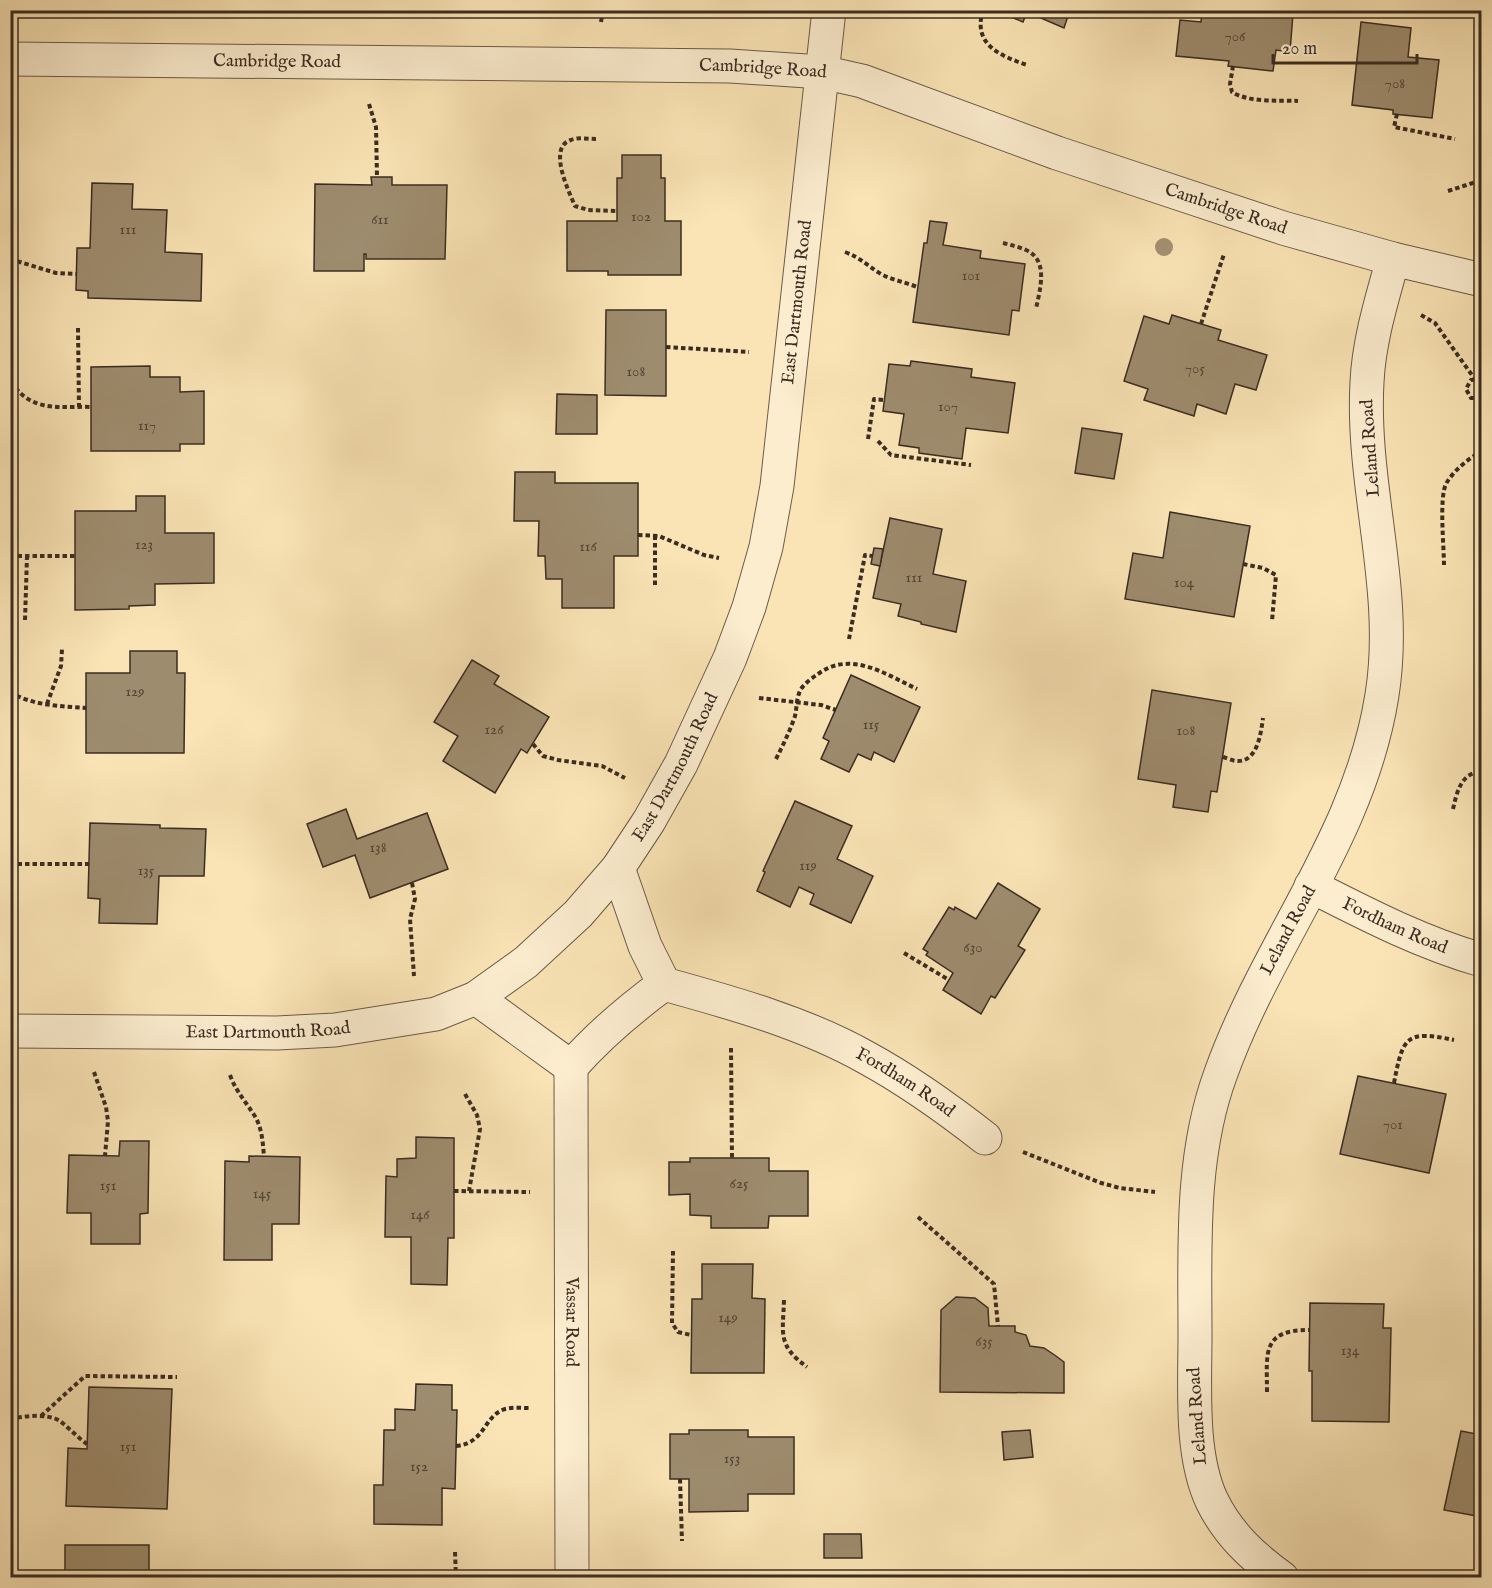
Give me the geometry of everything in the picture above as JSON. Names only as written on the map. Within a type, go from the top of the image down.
[{"type":"street","name":"East Dartmouth Road","points":[[10,1031],[228,1033],[335,1030],[436,1014],[476,998],[526,963],[578,914],[618,868],[681,764],[719,682],[749,607],[761,565],[777,486],[829,10]]},
{"type":"street","name":"Cambridge Road","points":[[10,59],[730,66],[822,72],[862,81],[902,94],[1057,153],[1283,228],[1394,259],[1482,280]]},
{"type":"street","name":"Leland Road","points":[[1282,1578],[1256,1559],[1231,1533],[1212,1501],[1199,1466],[1195,1391],[1197,1197],[1206,1128],[1219,1077],[1239,1027],[1336,840],[1358,789],[1376,726],[1388,652],[1388,615],[1368,434],[1366,383],[1370,348],[1394,259]]},
{"type":"street","points":[[476,998],[571,1067],[596,1039],[633,1006],[664,984],[645,946],[618,868]]},
{"type":"street","name":"Fordham Road","points":[[1311,886],[1397,928],[1458,953],[1482,960]]},
{"type":"street","name":"Fordham Road","points":[[664,984],[730,1003],[818,1035],[866,1057],[952,1112],[986,1138]]},
{"type":"street","name":"Vassar Road","points":[[571,1067],[572,1578]]},
{"type":"path","points":[[983,10],[981,29],[992,50],[1027,66]]},
{"type":"path","points":[[366,63],[364,93],[376,127],[377,177]]},
{"type":"path","points":[[1233,66],[1230,84],[1232,92],[1237,95],[1258,99],[1298,101]]},
{"type":"path","points":[[1397,114],[1394,127],[1455,139]]},
{"type":"path","points":[[596,139],[573,139],[565,143],[561,150],[560,165],[564,182],[575,206],[588,210],[616,211]]},
{"type":"path","points":[[1448,191],[1482,180]]},
{"type":"path","points":[[1200,324],[1238,213]]},
{"type":"path","points":[[1004,243],[1027,250],[1037,256],[1041,266],[1040,292],[1036,309]]},
{"type":"path","points":[[803,244],[840,249],[861,258],[889,278],[917,287]]},
{"type":"path","points":[[10,259],[56,273],[76,274]]},
{"type":"path","points":[[1383,294],[1435,323],[1474,378]]},
{"type":"path","points":[[78,328],[80,406]]},
{"type":"path","points":[[666,347],[791,355]]},
{"type":"path","points":[[1482,379],[1474,378],[1468,382],[1466,389],[1469,396],[1480,398],[1482,410]]},
{"type":"path","points":[[10,384],[24,396],[41,405],[91,407]]},
{"type":"path","points":[[868,440],[874,399],[884,400]]},
{"type":"path","points":[[878,441],[891,455],[971,465]]},
{"type":"path","points":[[1444,565],[1443,495],[1446,483],[1460,467],[1482,452]]},
{"type":"path","points":[[638,535],[676,541],[704,555],[761,565]]},
{"type":"path","points":[[655,536],[655,585]]},
{"type":"path","points":[[849,639],[865,555],[872,556]]},
{"type":"path","points":[[10,556],[75,556]]},
{"type":"path","points":[[25,620],[27,556]]},
{"type":"path","points":[[1243,564],[1263,567],[1276,575],[1272,621]]},
{"type":"path","points":[[47,704],[61,666],[62,649]]},
{"type":"path","points":[[776,759],[791,726],[801,689],[808,680],[823,670],[838,664],[865,665],[917,689]]},
{"type":"path","points":[[719,682],[764,699],[821,705],[836,710]]},
{"type":"path","points":[[10,692],[27,700],[86,708]]},
{"type":"path","points":[[1223,757],[1239,761],[1248,758],[1256,748],[1263,718]]},
{"type":"path","points":[[533,744],[543,756],[602,766],[625,779]]},
{"type":"path","points":[[1453,809],[1462,781],[1476,772],[1482,772]]},
{"type":"path","points":[[10,864],[89,864]]},
{"type":"path","points":[[412,883],[415,899],[410,919],[415,1018]]},
{"type":"path","points":[[904,952],[949,980]]},
{"type":"path","points":[[730,1003],[732,1158]]},
{"type":"path","points":[[92,1033],[93,1069],[106,1107],[108,1122],[105,1156]]},
{"type":"path","points":[[228,1033],[229,1071],[235,1088],[259,1125],[264,1157]]},
{"type":"path","points":[[1394,1083],[1400,1051],[1407,1042],[1416,1036],[1429,1035],[1454,1040]]},
{"type":"path","points":[[465,1094],[477,1115],[480,1129],[469,1191]]},
{"type":"path","points":[[986,1138],[1101,1183],[1141,1190]]},
{"type":"path","points":[[454,1191],[532,1192]]},
{"type":"path","points":[[918,1217],[994,1284],[998,1326]]},
{"type":"path","points":[[673,1251],[672,1323],[678,1332],[691,1335]]},
{"type":"path","points":[[784,1300],[784,1344],[792,1356],[807,1367]]},
{"type":"path","points":[[1267,1392],[1267,1358],[1272,1340],[1280,1334],[1294,1330],[1309,1330]]},
{"type":"path","points":[[41,1416],[86,1376],[177,1377]]},
{"type":"path","points":[[456,1446],[467,1445],[475,1440],[502,1410],[513,1408],[572,1409]]},
{"type":"path","points":[[10,1419],[22,1416],[41,1416],[59,1420],[87,1444]]},
{"type":"path","points":[[680,1479],[682,1541]]},
{"type":"path","points":[[1481,1517],[1479,1539],[1482,1546]]},
{"type":"path","points":[[455,1552],[456,1578]]},
{"type":"building","points":[[995,10],[1070,10],[1064,28],[1027,12],[1023,22]]},
{"type":"building","points":[[1202,10],[1262,10],[1293,14],[1290,52],[1276,50],[1273,71],[1228,66],[1229,61],[1176,56],[1180,20],[1201,22]]},
{"type":"building","points":[[1361,22],[1411,28],[1408,57],[1439,60],[1432,118],[1393,114],[1393,110],[1352,105]]},
{"type":"building","points":[[622,155],[661,155],[661,178],[665,178],[665,221],[681,221],[681,275],[608,275],[608,271],[567,271],[567,221],[617,221],[617,178],[622,178]]},
{"type":"building","points":[[371,177],[392,177],[392,185],[447,185],[445,259],[366,259],[366,254],[364,254],[364,271],[314,271],[315,184],[372,185]]},
{"type":"building","points":[[92,183],[133,184],[132,209],[167,210],[165,252],[202,254],[201,301],[88,298],[88,291],[76,290],[77,248],[90,248]]},
{"type":"building","points":[[930,221],[947,223],[943,245],[981,251],[980,258],[1025,264],[1019,311],[1012,310],[1009,335],[913,322],[924,243],[927,243]]},
{"type":"building","points":[[606,310],[666,310],[666,396],[605,395]]},
{"type":"building","points":[[1172,315],[1221,330],[1218,340],[1267,355],[1256,390],[1235,384],[1226,414],[1197,404],[1194,416],[1144,400],[1148,389],[1124,381],[1144,316],[1169,324]]},
{"type":"building","points":[[911,361],[972,369],[971,377],[1015,383],[1008,433],[966,428],[962,459],[919,453],[919,448],[899,445],[904,414],[883,411],[889,364],[910,366]]},
{"type":"building","points":[[150,366],[150,377],[180,377],[180,392],[204,391],[204,444],[180,444],[180,451],[91,451],[91,367]]},
{"type":"building","points":[[557,394],[597,395],[597,434],[556,434]]},
{"type":"building","points":[[1082,428],[1122,434],[1114,479],[1075,473]]},
{"type":"building","points":[[515,472],[555,472],[555,483],[638,483],[638,556],[614,556],[614,608],[562,608],[562,579],[546,579],[545,556],[538,556],[539,521],[514,521]]},
{"type":"building","points":[[136,496],[165,496],[165,533],[214,533],[214,583],[155,584],[155,605],[129,606],[129,609],[75,610],[75,511],[136,511]]},
{"type":"building","points":[[1170,512],[1250,526],[1234,617],[1125,599],[1133,553],[1163,558]]},
{"type":"building","points":[[890,518],[942,529],[933,574],[966,581],[956,632],[898,616],[901,604],[873,598]]},
{"type":"building","points":[[874,548],[883,549],[880,566],[871,564]]},
{"type":"building","points":[[130,651],[177,651],[177,673],[185,673],[184,753],[86,753],[86,673],[130,673]]},
{"type":"building","points":[[472,660],[499,676],[494,684],[549,717],[527,753],[521,749],[495,793],[443,761],[458,736],[434,722]]},
{"type":"building","points":[[851,675],[920,707],[894,762],[874,752],[871,760],[858,754],[849,772],[821,759],[829,741],[823,738]]},
{"type":"building","points":[[1152,690],[1231,703],[1217,792],[1211,791],[1208,812],[1173,807],[1176,785],[1138,779]]},
{"type":"building","points":[[795,801],[852,826],[837,859],[873,876],[851,923],[810,904],[814,894],[799,887],[790,907],[757,891],[765,872],[763,871]]},
{"type":"building","points":[[346,809],[357,839],[427,813],[448,869],[370,898],[355,855],[323,867],[307,824]]},
{"type":"building","points":[[90,823],[206,829],[204,876],[159,876],[157,924],[99,923],[100,899],[88,898]]},
{"type":"building","points":[[998,883],[1040,909],[1018,946],[1025,950],[995,998],[991,996],[981,1014],[943,990],[953,973],[926,955],[928,952],[923,949],[949,907],[954,910],[955,907],[976,919]]},
{"type":"building","points":[[1358,1076],[1446,1094],[1429,1173],[1340,1154]]},
{"type":"building","points":[[416,1137],[454,1138],[454,1238],[448,1238],[447,1285],[411,1284],[411,1237],[385,1237],[386,1176],[397,1177],[397,1159],[416,1158]]},
{"type":"building","points":[[120,1141],[149,1141],[148,1213],[140,1214],[140,1244],[91,1244],[91,1213],[67,1213],[69,1155],[119,1156]]},
{"type":"building","points":[[249,1156],[300,1157],[299,1224],[272,1224],[272,1260],[224,1260],[225,1161],[249,1162]]},
{"type":"building","points":[[690,1158],[769,1158],[769,1171],[808,1171],[808,1216],[769,1216],[768,1228],[711,1228],[711,1216],[690,1215],[690,1194],[669,1195],[669,1162],[690,1162]]},
{"type":"building","points":[[702,1264],[753,1264],[752,1298],[765,1299],[764,1373],[691,1373],[692,1299],[702,1299]]},
{"type":"building","points":[[956,1297],[975,1298],[988,1308],[989,1326],[1015,1326],[1015,1332],[1026,1335],[1030,1346],[1044,1348],[1064,1362],[1064,1393],[940,1392],[941,1310]]},
{"type":"building","points":[[1310,1303],[1384,1304],[1383,1328],[1391,1328],[1389,1422],[1312,1421],[1312,1371],[1309,1371]]},
{"type":"building","points":[[416,1384],[452,1385],[452,1410],[457,1410],[455,1489],[442,1488],[442,1525],[374,1524],[374,1485],[383,1485],[384,1430],[395,1430],[395,1409],[415,1410]]},
{"type":"building","points":[[89,1387],[172,1389],[167,1509],[66,1506],[68,1448],[87,1449]]},
{"type":"building","points":[[689,1430],[748,1430],[748,1437],[794,1437],[794,1494],[748,1494],[748,1511],[689,1512],[689,1479],[670,1479],[670,1434],[689,1434]]},
{"type":"building","points":[[1030,1430],[1033,1457],[1004,1460],[1002,1432]]},
{"type":"building","points":[[1461,1431],[1482,1435],[1482,1517],[1444,1510]]},
{"type":"building","points":[[824,1534],[861,1534],[862,1558],[824,1558]]},
{"type":"building","points":[[65,1545],[149,1545],[149,1578],[65,1578]]},
{"type":"building","points":[[386,1576],[422,1577],[422,1578],[386,1578]]}]
